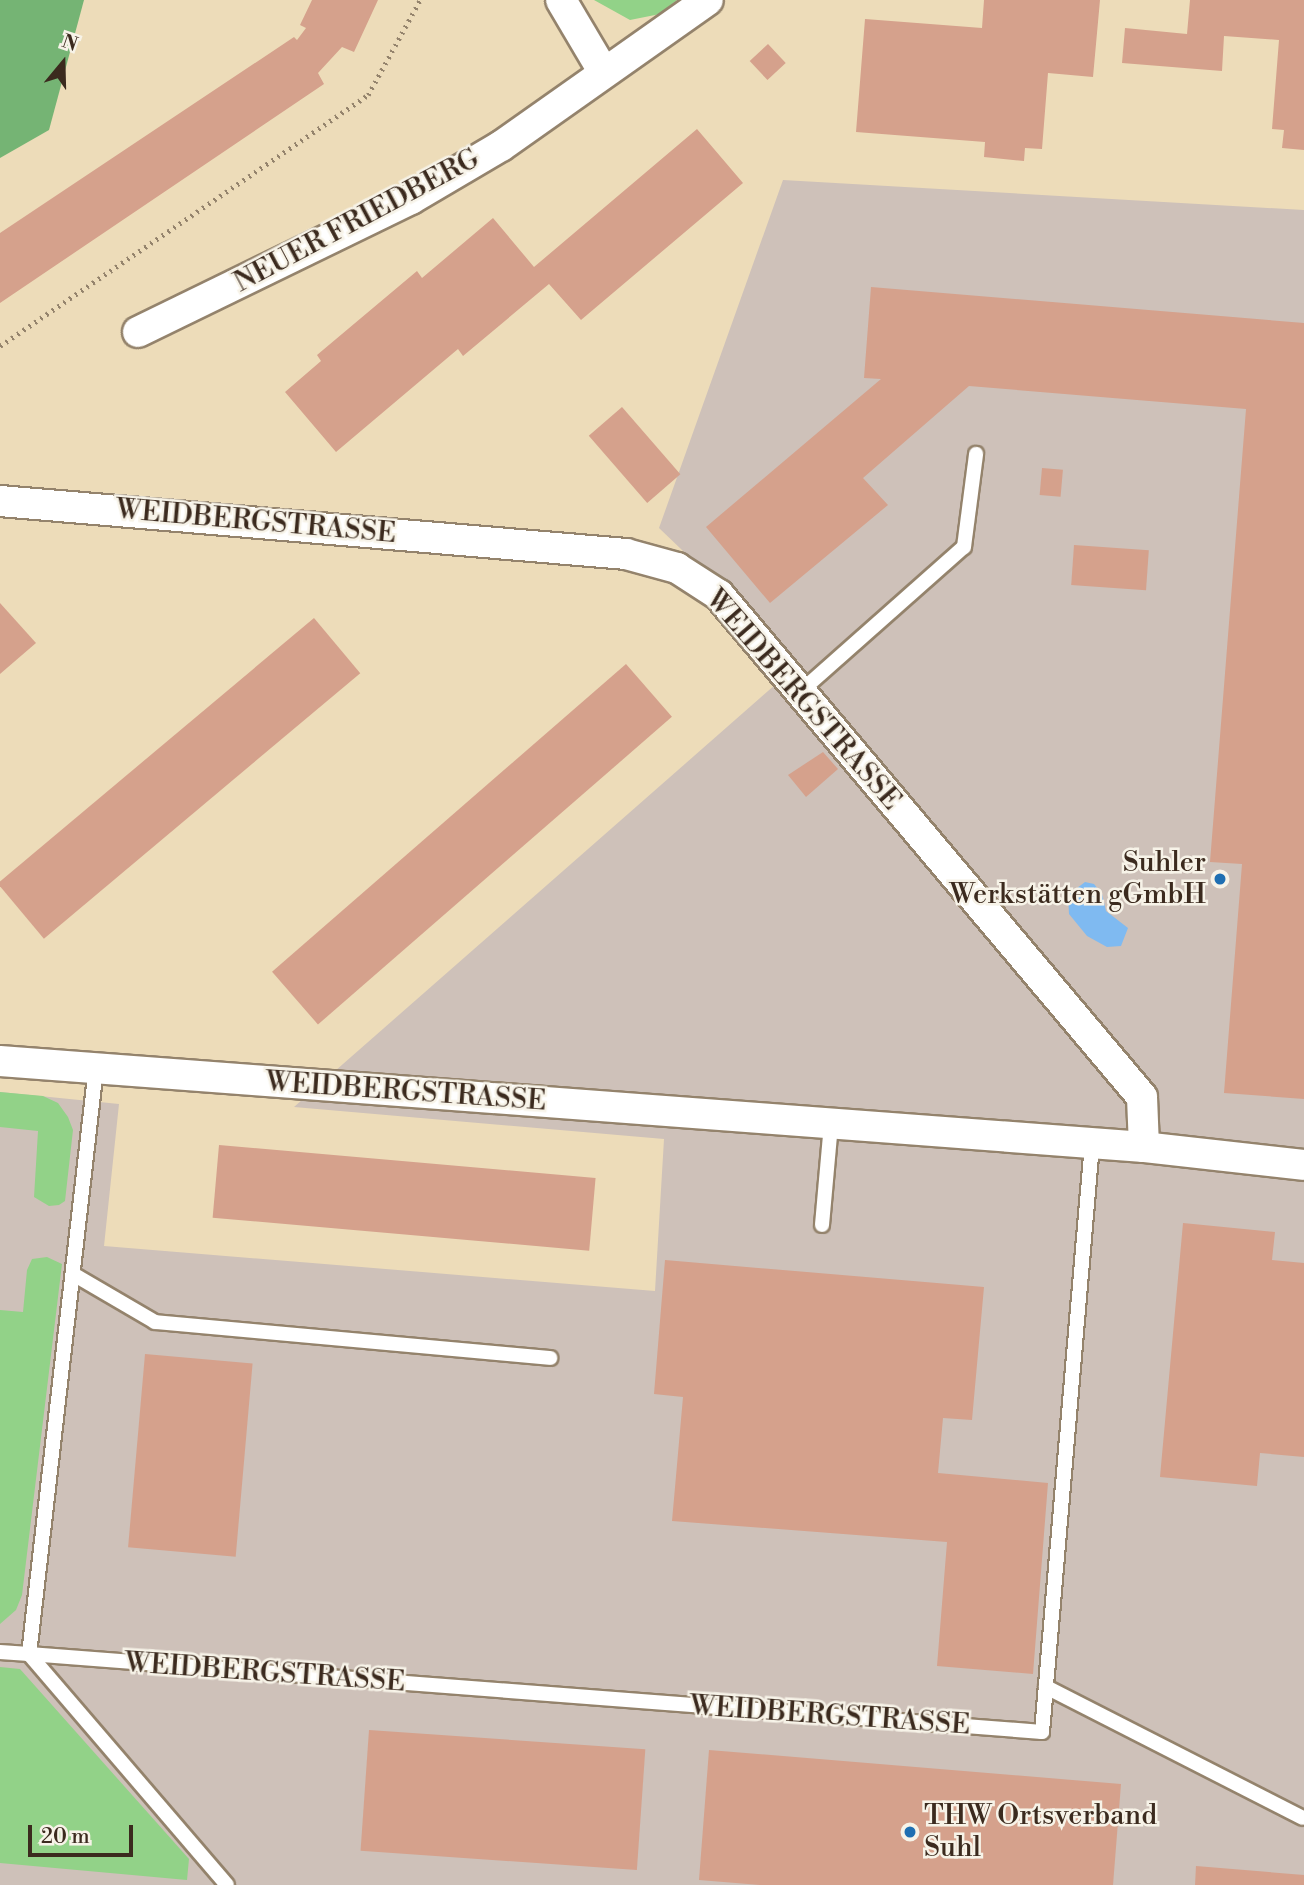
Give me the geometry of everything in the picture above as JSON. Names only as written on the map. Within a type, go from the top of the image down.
[{"type":"street","points":[[561,0],[603,71]]},
{"type":"street","name":"NEUER FRIEDBERG","points":[[138,332],[411,200],[500,146],[603,71],[708,0]]},
{"type":"street","name":"WEIDBERGSTRASSE","points":[[0,501],[626,554],[677,568],[719,595],[1142,1097],[1144,1147]]},
{"type":"street","name":"WEIDBERGSTRASSE","points":[[0,1060],[1144,1147],[1304,1165]]},
{"type":"lane","points":[[801,691],[964,547],[976,454]]},
{"type":"lane","points":[[29,1654],[96,1068]]},
{"type":"lane","points":[[822,1225],[831,1124]]},
{"type":"lane","name":"WEIDBERGSTRASSE","points":[[29,1654],[1042,1732],[1092,1144]]},
{"type":"lane","points":[[73,1274],[155,1322],[550,1358]]},
{"type":"lane","points":[[0,1652],[29,1654],[227,1885]]},
{"type":"lane","points":[[1046,1686],[1303,1818]]},
{"type":"path","points":[[0,346],[368,95],[420,0]]},
{"type":"shaded area","points":[[783,180],[1304,210],[1304,1885],[0,1885],[0,1092],[119,1104],[104,1246],[655,1291],[664,1139],[294,1107],[800,663],[659,528]]},
{"type":"green space","points":[[0,0],[84,0],[49,130],[0,158]]},
{"type":"green space","points":[[594,0],[677,0],[660,14],[630,20]]},
{"type":"green space","points":[[0,1092],[43,1096],[58,1103],[68,1117],[73,1130],[65,1201],[59,1205],[49,1206],[34,1197],[38,1131],[0,1127]]},
{"type":"green space","points":[[47,1257],[62,1264],[22,1595],[16,1610],[0,1624],[0,1310],[23,1312],[27,1270],[32,1259]]},
{"type":"green space","points":[[0,1667],[20,1669],[189,1859],[187,1880],[0,1863]]},
{"type":"water","points":[[1085,882],[1094,884],[1102,894],[1106,911],[1128,928],[1121,946],[1107,947],[1087,936],[1069,914],[1068,895]]},
{"type":"building","points":[[312,0],[378,0],[354,52],[342,47],[318,73],[324,84],[0,303],[0,233],[294,37],[297,40],[306,28],[300,25]]},
{"type":"building","points":[[984,0],[1100,0],[1093,77],[1048,73],[1042,149],[1025,148],[1024,161],[984,157],[985,142],[856,132],[865,19],[982,28]]},
{"type":"building","points":[[1190,0],[1304,0],[1304,150],[1282,148],[1284,130],[1272,129],[1279,40],[1224,36],[1222,71],[1122,63],[1125,28],[1187,34]]},
{"type":"building","points":[[768,44],[786,63],[767,80],[750,61]]},
{"type":"building","points":[[697,129],[743,183],[581,320],[549,284],[463,356],[458,349],[336,452],[285,392],[321,361],[317,355],[417,271],[422,278],[493,218],[534,267]]},
{"type":"building","points":[[871,287],[1304,323],[1304,1099],[1224,1093],[1242,864],[1210,862],[1246,409],[969,386],[863,478],[888,505],[770,603],[706,527],[881,379],[864,378]]},
{"type":"building","points":[[622,407],[680,474],[647,503],[589,436]]},
{"type":"building","points":[[1042,468],[1063,470],[1061,497],[1040,495]]},
{"type":"building","points":[[1074,545],[1149,550],[1146,590],[1071,585]]},
{"type":"building","points":[[0,603],[36,643],[0,674]]},
{"type":"building","points":[[314,618],[360,673],[44,939],[0,886],[0,881]]},
{"type":"building","points":[[626,664],[672,717],[318,1025],[272,972]]},
{"type":"building","points":[[823,752],[838,769],[806,797],[788,775]]},
{"type":"building","points":[[219,1145],[596,1178],[589,1251],[213,1218]]},
{"type":"building","points":[[1183,1223],[1275,1232],[1272,1260],[1304,1263],[1304,1457],[1260,1453],[1257,1486],[1160,1477]]},
{"type":"building","points":[[665,1260],[984,1287],[972,1420],[943,1418],[938,1473],[1048,1483],[1033,1674],[937,1666],[947,1542],[672,1521],[683,1397],[654,1394]]},
{"type":"building","points":[[145,1354],[253,1363],[236,1557],[128,1547]]},
{"type":"building","points":[[369,1730],[645,1749],[637,1870],[361,1851]]},
{"type":"building","name":"THW Ortsverband Suhl","points":[[709,1750],[1121,1784],[1113,1885],[760,1885],[699,1880]]},
{"type":"building","points":[[1196,1866],[1304,1875],[1304,1885],[1195,1885]]},
{"type":"place","name":"Suhler Werkstätten gGmbH","points":[[1220,879]]},
{"type":"place","name":"THW Ortsverband Suhl","points":[[910,1832]]}]
